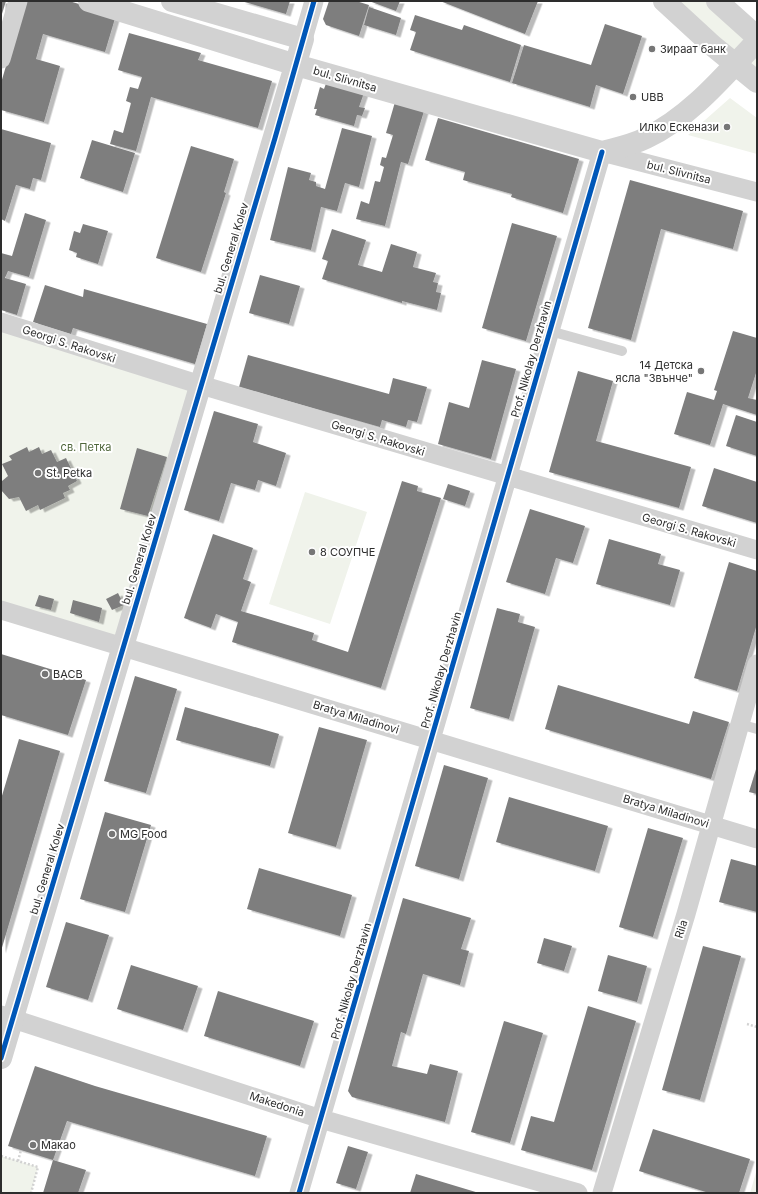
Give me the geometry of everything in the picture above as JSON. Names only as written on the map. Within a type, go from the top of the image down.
[{"type":"street","points":[[1,59],[18,1]]},
{"type":"street","name":"bul. Slivnitsa","points":[[89,1],[296,65],[602,152],[757,192]]},
{"type":"street","points":[[172,1],[303,39],[314,1]]},
{"type":"street","points":[[664,1],[734,65],[757,82]]},
{"type":"street","points":[[717,1],[757,37]]},
{"type":"street","name":"bul. General Kolev","points":[[1,1058],[7,1017],[123,647],[303,39]]},
{"type":"street","points":[[602,152],[646,138],[679,117],[757,41]]},
{"type":"street","name":"Prof. Nikolay Derzhavin","points":[[299,1193],[602,152]]},
{"type":"street","name":"Georgi S. Rakovski","points":[[1,322],[201,385],[757,550]]},
{"type":"street","name":"Bratya Miladinovi","points":[[1,610],[757,839]]},
{"type":"street","name":"Rila","points":[[602,1193],[757,664]]},
{"type":"street","name":"Makedonia","points":[[7,1017],[321,1119],[578,1193]]},
{"type":"lane","points":[[550,331],[622,350]]},
{"type":"lane","points":[[739,724],[757,729]]},
{"type":"path","points":[[747,1024],[757,1027]]},
{"type":"path","points":[[18,1161],[21,1150]]},
{"type":"path","points":[[1,1156],[38,1167],[31,1193]]},
{"type":"green space","points":[[664,1],[717,1],[757,36],[757,82]]},
{"type":"green space","name":"Илко Ескенази","points":[[730,98],[757,118],[757,154],[688,135]]},
{"type":"green space","name":"св. Петка","points":[[1,331],[192,391],[115,637],[1,602]]},
{"type":"green space","points":[[305,492],[367,512],[330,624],[269,604]]},
{"type":"green space","points":[[1,1156],[38,1167],[31,1193],[1,1193]]},
{"type":"green space","points":[[757,1169],[757,1193],[750,1193]]},
{"type":"building","points":[[1,1],[6,1],[1,17]]},
{"type":"building","points":[[25,1],[69,1],[116,15],[105,52],[43,34],[36,59],[60,66],[44,122],[1,110],[1,83]]},
{"type":"building","points":[[241,1],[290,1],[286,14]]},
{"type":"building","points":[[329,1],[356,1],[369,5],[359,36],[326,25],[323,19]]},
{"type":"building","points":[[369,1],[400,1],[396,11]]},
{"type":"building","points":[[440,1],[538,1],[525,34]]},
{"type":"building","points":[[369,7],[401,18],[396,35],[364,25]]},
{"type":"building","points":[[415,15],[462,30],[464,25],[521,45],[510,82],[410,50],[416,32],[410,30]]},
{"type":"building","points":[[605,24],[642,36],[623,94],[596,85],[590,107],[512,83],[524,45],[591,65]]},
{"type":"building","points":[[129,33],[201,53],[198,60],[272,81],[258,128],[151,97],[136,151],[110,144],[114,130],[123,133],[131,103],[126,101],[130,87],[138,89],[142,77],[118,70]]},
{"type":"building","points":[[328,78],[365,90],[359,107],[365,108],[362,116],[357,115],[354,126],[315,115],[317,109],[314,109],[320,87],[324,89]]},
{"type":"building","points":[[395,102],[424,111],[408,164],[401,162],[385,226],[356,219],[361,201],[369,204],[375,181],[380,182],[384,167],[380,165],[382,157],[386,158],[393,135],[386,133]]},
{"type":"building","points":[[438,118],[579,159],[563,213],[511,197],[512,194],[463,180],[465,172],[425,160]]},
{"type":"building","points":[[342,128],[372,136],[359,187],[345,183],[337,211],[321,207],[311,250],[270,240],[288,167],[311,173],[309,180],[316,182],[316,186],[325,189]]},
{"type":"building","points":[[1,129],[51,143],[41,180],[33,178],[30,189],[16,185],[5,221],[1,219]]},
{"type":"building","points":[[92,140],[135,153],[123,192],[80,178]]},
{"type":"building","points":[[191,146],[234,159],[224,192],[226,193],[201,272],[156,258]]},
{"type":"building","points":[[630,180],[743,211],[733,249],[661,229],[631,340],[588,328]]},
{"type":"building","points":[[25,213],[46,220],[29,277],[8,271],[5,278],[26,284],[17,315],[1,310],[1,253],[12,256]]},
{"type":"building","points":[[512,223],[557,236],[526,341],[482,328]]},
{"type":"building","points":[[83,224],[108,231],[98,264],[76,257],[77,253],[69,250],[74,231],[80,233]]},
{"type":"building","points":[[332,229],[366,240],[358,265],[382,272],[391,244],[417,252],[413,267],[436,273],[433,282],[438,283],[436,292],[441,293],[437,310],[402,301],[402,303],[322,279],[328,261],[322,259]]},
{"type":"building","points":[[260,275],[300,286],[289,324],[249,313]]},
{"type":"building","points":[[45,285],[83,297],[84,289],[207,324],[195,364],[73,328],[71,334],[33,322]]},
{"type":"building","points":[[733,331],[757,338],[757,370],[748,398],[757,400],[757,415],[723,404],[710,445],[674,434],[687,392],[714,400],[717,391],[714,390]]},
{"type":"building","points":[[248,355],[389,394],[393,378],[427,387],[417,422],[408,420],[406,427],[382,420],[380,427],[239,387]]},
{"type":"building","points":[[482,360],[516,369],[491,459],[438,444],[449,402],[469,408]]},
{"type":"building","points":[[578,371],[613,381],[596,441],[691,467],[679,508],[549,472]]},
{"type":"building","points":[[214,411],[258,424],[253,442],[286,453],[276,486],[258,480],[255,490],[231,483],[219,521],[184,510]]},
{"type":"building","points":[[736,415],[757,422],[757,456],[726,446]]},
{"type":"building","points":[[27,447],[29,452],[39,447],[42,454],[51,450],[57,462],[66,458],[77,481],[68,486],[70,490],[63,493],[65,498],[40,510],[38,505],[26,511],[19,497],[9,499],[1,490],[2,481],[8,476],[2,464],[12,460],[9,456]]},
{"type":"building","points":[[137,448],[167,457],[148,516],[120,509]]},
{"type":"building","points":[[714,468],[757,482],[757,523],[702,506]]},
{"type":"building","points":[[402,481],[418,486],[417,491],[441,498],[381,688],[232,642],[238,622],[216,614],[211,628],[184,618],[213,534],[253,548],[243,579],[251,582],[241,611],[314,633],[312,640],[348,652]]},
{"type":"building","points":[[448,484],[470,491],[465,506],[443,499]]},
{"type":"building","points":[[530,509],[585,526],[573,563],[556,558],[545,594],[506,582]]},
{"type":"building","points":[[609,539],[661,554],[658,564],[680,570],[670,605],[596,584]]},
{"type":"building","points":[[729,562],[757,571],[757,624],[737,691],[694,678]]},
{"type":"building","points":[[118,593],[124,605],[112,610],[106,599]]},
{"type":"building","points":[[39,595],[54,599],[51,610],[35,606]]},
{"type":"building","points":[[73,600],[102,608],[99,622],[70,613]]},
{"type":"building","points":[[497,608],[520,614],[518,622],[535,627],[509,719],[470,708]]},
{"type":"building","points":[[1,654],[86,680],[68,735],[1,715]]},
{"type":"building","points":[[135,676],[177,689],[146,793],[104,781]]},
{"type":"building","points":[[558,685],[689,724],[693,711],[729,722],[711,779],[545,729]]},
{"type":"building","points":[[185,707],[279,734],[270,766],[176,740]]},
{"type":"building","points":[[319,727],[367,740],[336,847],[288,833]]},
{"type":"building","points":[[19,739],[60,751],[1,951],[1,799]]},
{"type":"building","points":[[444,765],[488,778],[459,879],[415,866]]},
{"type":"building","points":[[757,766],[757,794],[749,792]]},
{"type":"building","points":[[509,797],[608,826],[595,871],[496,842]]},
{"type":"building","points":[[105,812],[151,825],[125,912],[80,899]]},
{"type":"building","points":[[648,828],[683,838],[653,937],[619,927]]},
{"type":"building","points":[[731,859],[757,866],[757,912],[719,902]]},
{"type":"building","points":[[259,868],[352,895],[340,936],[247,909]]},
{"type":"building","points":[[403,898],[471,918],[461,949],[469,951],[460,985],[423,974],[406,1034],[401,1032],[392,1066],[427,1074],[430,1064],[458,1071],[445,1122],[352,1097],[348,1091]]},
{"type":"building","points":[[66,922],[109,935],[88,1000],[46,987]]},
{"type":"building","points":[[544,938],[572,946],[564,971],[537,963]]},
{"type":"building","points":[[703,946],[741,956],[700,1100],[662,1090]]},
{"type":"building","points":[[608,955],[647,966],[637,1002],[598,991]]},
{"type":"building","points":[[131,965],[198,986],[183,1030],[117,1009]]},
{"type":"building","points":[[218,991],[314,1021],[300,1066],[204,1036]]},
{"type":"building","points":[[588,1006],[636,1021],[592,1170],[521,1150],[531,1116],[554,1122]]},
{"type":"building","points":[[504,1021],[543,1033],[510,1143],[471,1132]]},
{"type":"building","points":[[35,1066],[95,1086],[267,1136],[255,1176],[67,1121],[53,1160],[8,1146]]},
{"type":"building","points":[[653,1129],[750,1159],[739,1193],[709,1193],[639,1171]]},
{"type":"building","points":[[348,1146],[368,1152],[356,1189],[336,1183]]},
{"type":"building","points":[[53,1160],[86,1170],[78,1193],[43,1193]]},
{"type":"building","points":[[416,1174],[479,1193],[410,1193]]},
{"type":"cycle path","points":[[1,1058],[275,138],[314,1]]},
{"type":"cycle path","points":[[299,1193],[602,152]]},
{"type":"place","name":"Зираат банк","points":[[652,49]]},
{"type":"place","name":"UBB","points":[[633,97]]},
{"type":"place","name":"Илко Ескенази","points":[[727,127]]},
{"type":"place","name":"14 Детска ясла \"Звънче\"","points":[[701,371]]},
{"type":"place","name":"St. Petka","points":[[38,473]]},
{"type":"place","name":"8 СОУПЧЕ","points":[[312,552]]},
{"type":"place","name":"BACB","points":[[45,674]]},
{"type":"place","name":"MG Food","points":[[112,834]]},
{"type":"place","name":"Макао","points":[[33,1145]]}]
